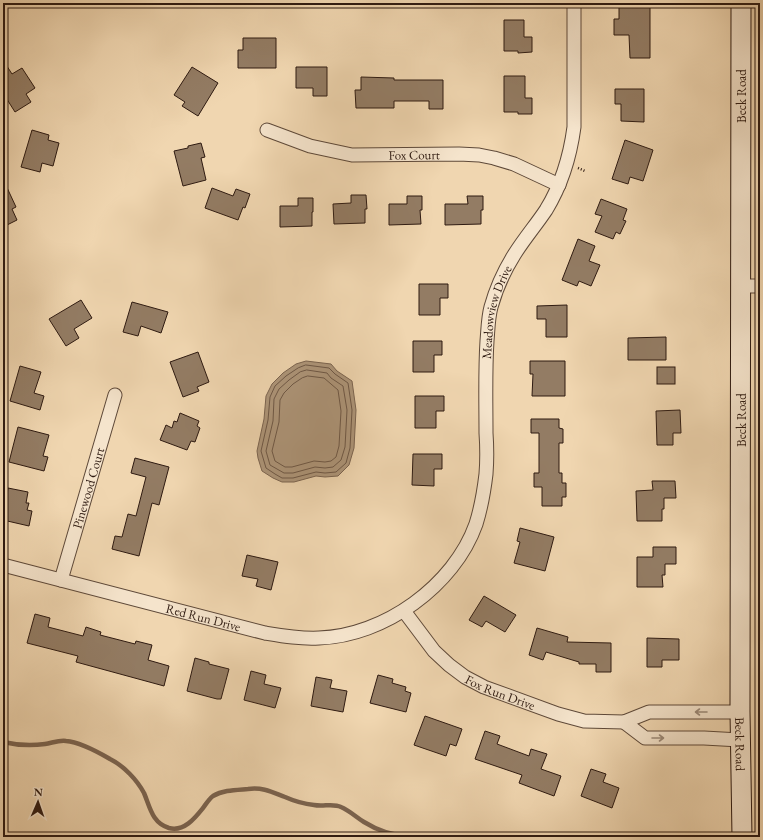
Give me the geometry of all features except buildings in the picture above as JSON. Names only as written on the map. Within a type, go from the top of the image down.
[{"type":"main road","name":"Beck Road","points":[[741,3],[740,740],[742,837]]},
{"type":"street","name":"Meadowview Drive","points":[[404,611],[429,592],[446,574],[464,548],[475,525],[482,499],[486,473],[486,355],[491,308],[497,287],[506,268],[546,210],[559,185],[568,160],[574,127],[574,3]]},
{"type":"street","name":"Fox Court","points":[[267,130],[310,146],[352,155],[479,155],[514,164],[559,185]]},
{"type":"street","points":[[741,286],[760,286]]},
{"type":"street","name":"Pinewood Court","points":[[61,580],[115,395]]},
{"type":"street","name":"Red Run Drive","points":[[3,565],[265,633],[292,638],[336,637],[379,624],[404,611]]},
{"type":"street","name":"Fox Run Drive","points":[[404,611],[434,651],[465,677],[484,687],[558,714],[584,721],[624,722],[649,712],[740,712]]},
{"type":"street","points":[[624,722],[645,738],[704,738],[740,740]]},
{"type":"path","points":[[577,168],[585,171]]},
{"type":"water","points":[[306,361],[331,364],[337,371],[352,381],[356,410],[354,448],[349,465],[338,476],[316,476],[294,482],[282,482],[262,471],[258,458],[257,451],[264,419],[266,396],[272,384],[283,373],[296,364]]},
{"type":"waterway","points":[[3,742],[34,745],[66,741],[77,743],[94,750],[120,765],[130,774],[144,793],[152,814],[163,826],[169,828],[180,828],[189,823],[210,799],[217,794],[230,791],[258,789],[267,790],[307,804],[338,806],[375,828],[391,834],[409,837]]}]
